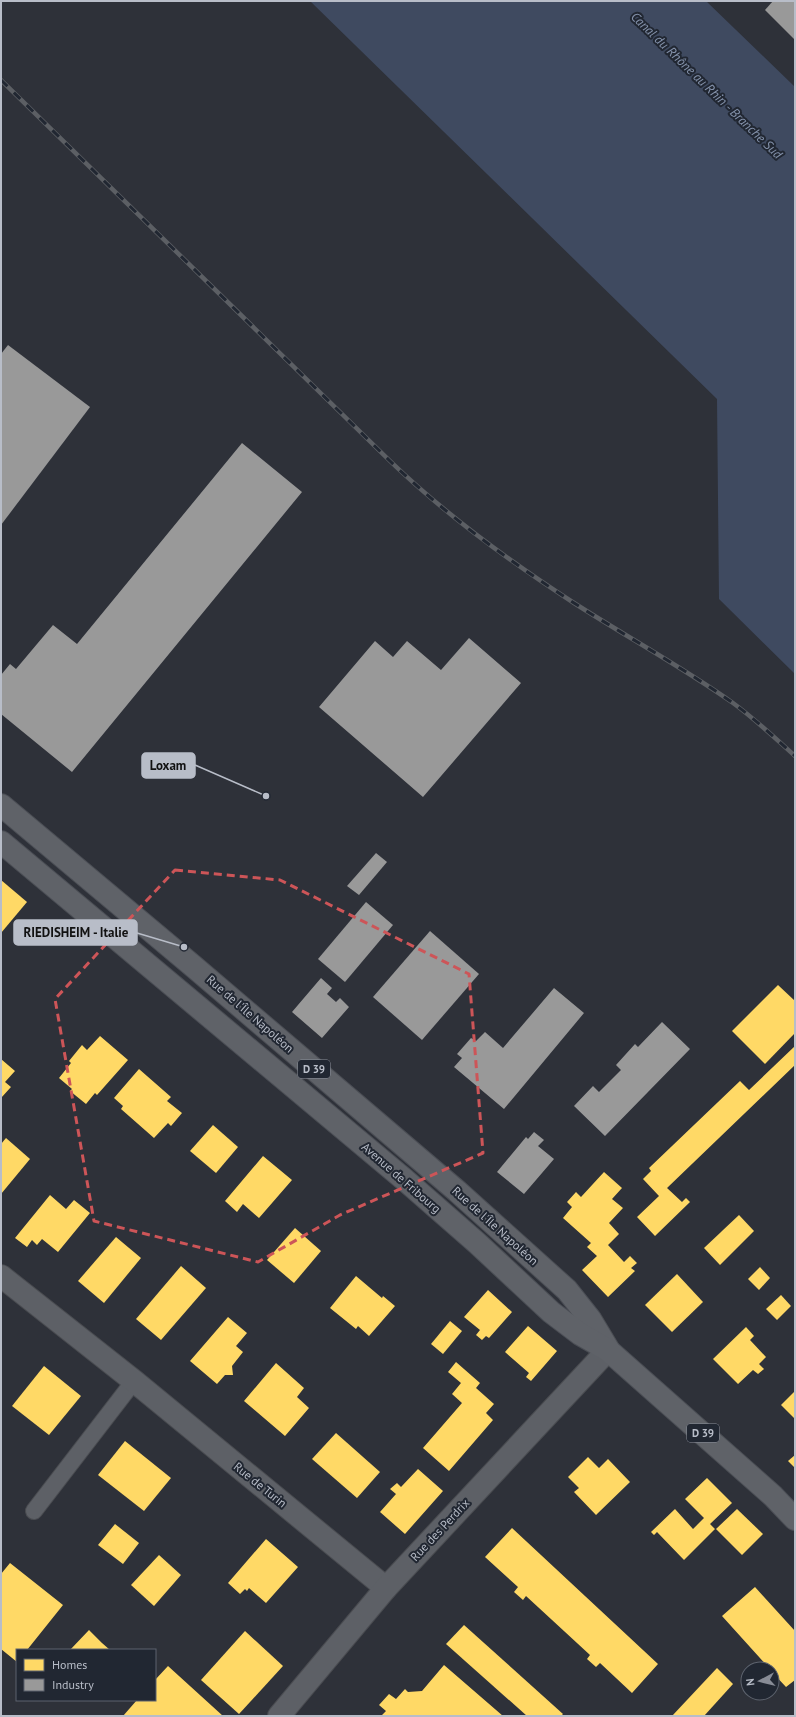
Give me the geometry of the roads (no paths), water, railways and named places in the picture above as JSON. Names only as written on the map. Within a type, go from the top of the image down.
[{"type":"main road","name":"Rue de l'Île Napoléon","points":[[1,805],[457,1191],[567,1290],[590,1318],[608,1350]]},
{"type":"main road","name":"Avenue de Fribourg","points":[[1,842],[405,1180],[477,1243],[551,1312],[580,1334],[608,1350],[768,1491],[795,1519]]},
{"type":"street","name":"Rue de Turin","points":[[1,1276],[134,1381],[386,1588]]},
{"type":"street","name":"Rue des Perdrix","points":[[279,1716],[386,1588],[608,1350]]},
{"type":"lane","points":[[34,1511],[134,1381]]},
{"type":"water","name":"Canal du Rhône au Rhin - Branche Sud","points":[[310,1],[706,1],[795,87],[795,674],[719,599],[717,399]]},
{"type":"railway","points":[[1,80],[390,461],[433,500],[502,554],[550,587],[733,703],[795,756]]},
{"type":"place","name":"Loxam","points":[[266,796]]},
{"type":"place","name":"RIEDISHEIM - Italie","points":[[184,947]]}]
